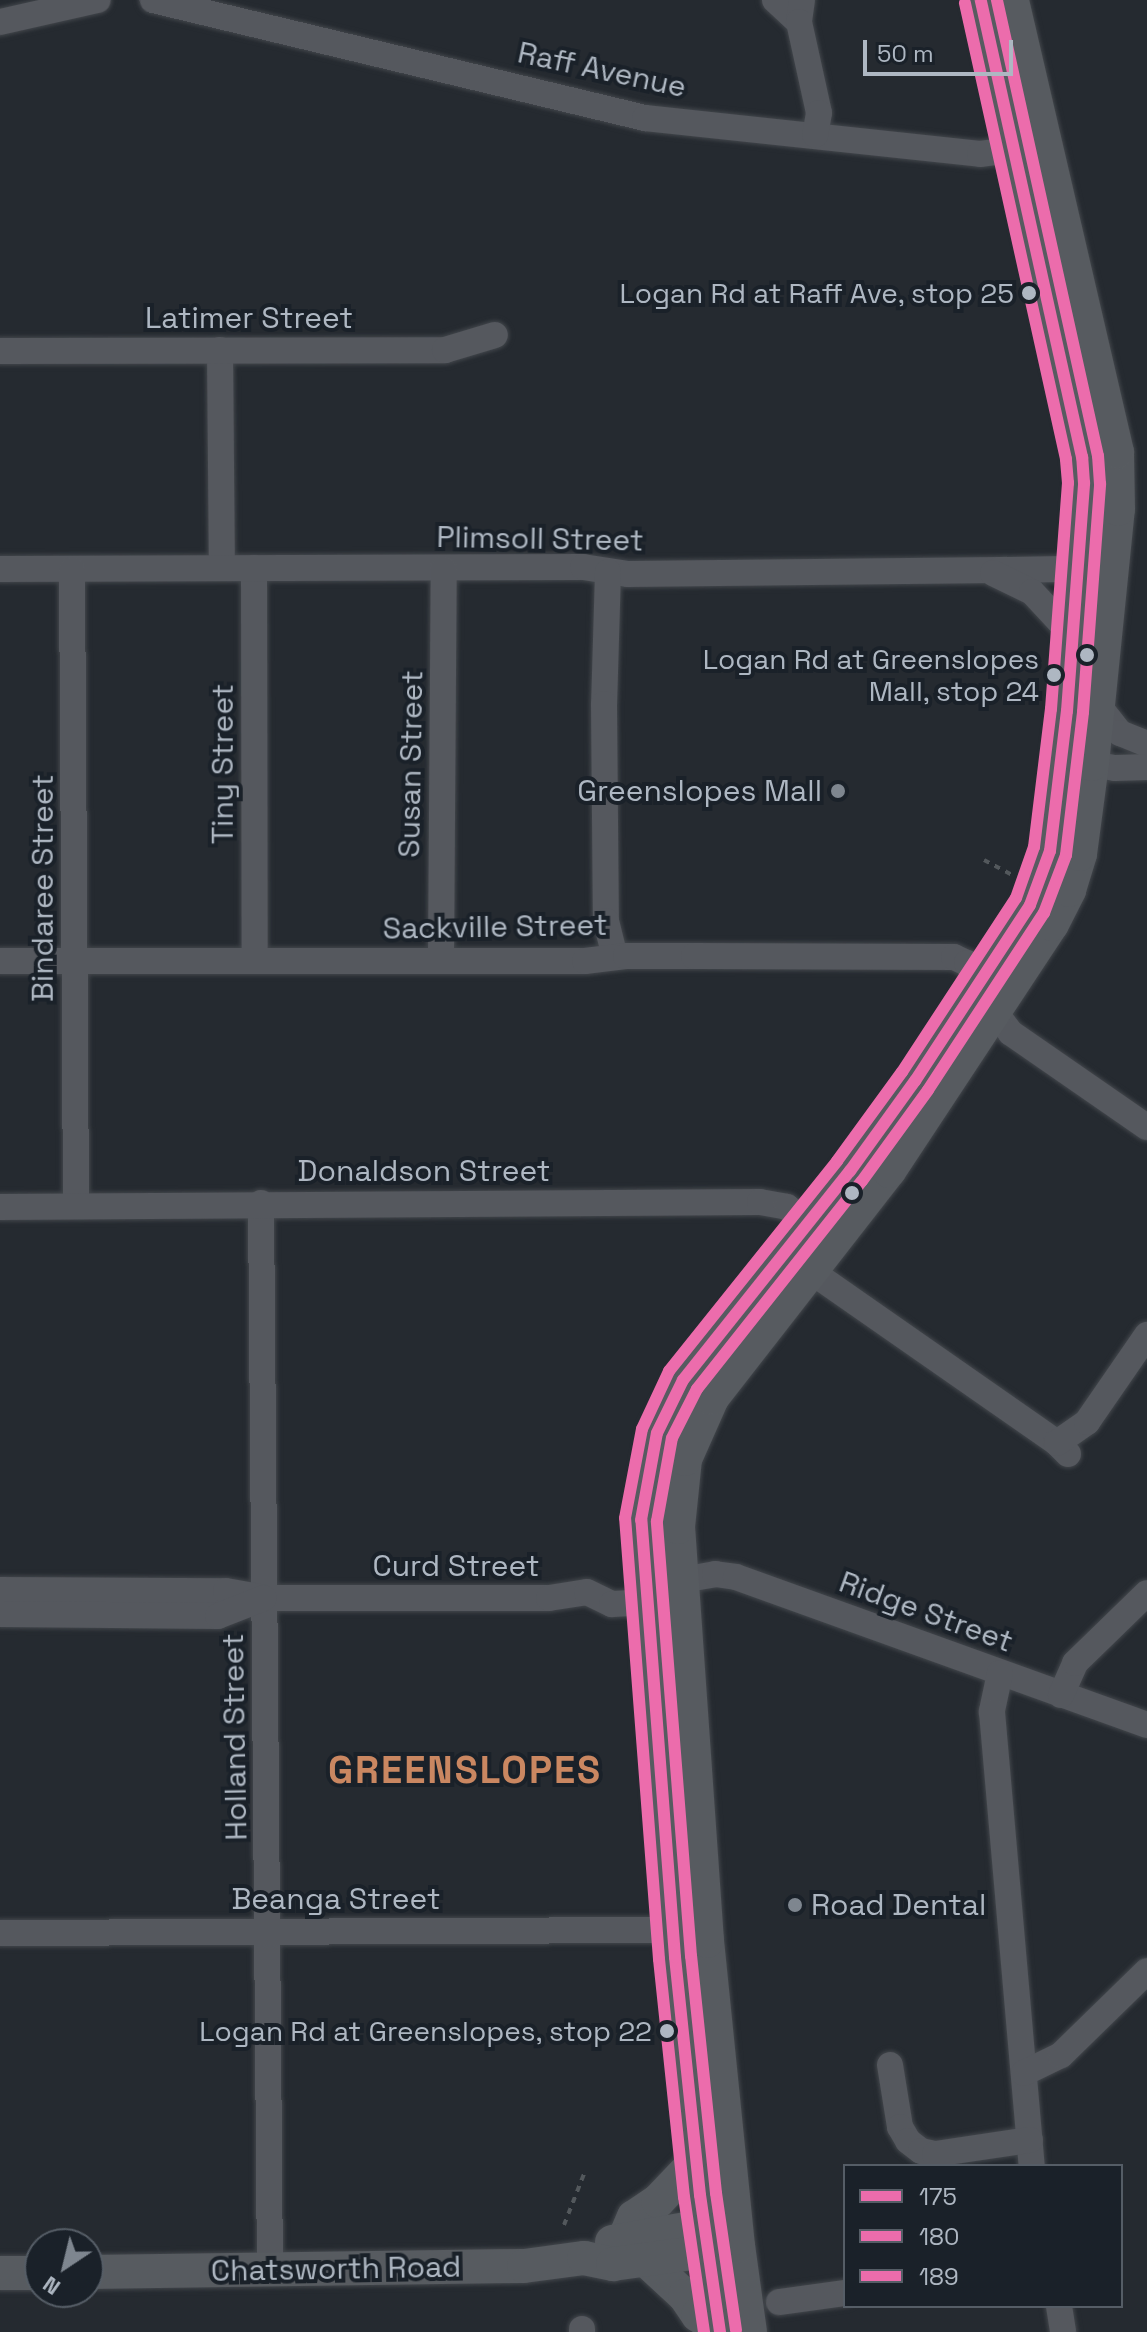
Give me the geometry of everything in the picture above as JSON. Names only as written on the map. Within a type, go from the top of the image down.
[{"type":"main road","points":[[696,2161],[658,2201],[634,2217],[635,2250],[685,2296],[698,2315],[747,2318],[696,2161],[673,1930],[641,1520],[657,1433],[683,1380],[798,1262],[834,1245],[889,1171],[987,997],[1040,881],[1056,823],[1098,705],[1118,521],[1119,469],[1105,391],[981,0]]},
{"type":"main road","points":[[1012,0],[1030,147],[1079,432],[1084,483],[1073,636],[1078,760]]},
{"type":"main road","points":[[1078,565],[1093,556],[1097,549],[1104,509],[1119,469]]},
{"type":"main road","points":[[721,2236],[707,1941],[678,1497],[685,1459],[695,1430],[720,1386],[798,1262],[808,1224],[987,997]]},
{"type":"main road","points":[[646,1602],[682,1580]]},
{"type":"main road","name":"Chatsworth Road","points":[[104,2272],[524,2266],[584,2258],[609,2243],[635,2250],[721,2236]]},
{"type":"main road","points":[[0,2273],[24,2273]]},
{"type":"street","points":[[0,22],[51,4],[98,0]]},
{"type":"street","name":"Raff Avenue","points":[[153,0],[645,118],[980,154],[1030,147]]},
{"type":"street","points":[[775,0],[800,11],[819,113],[815,135]]},
{"type":"street","name":"Latimer Street","points":[[0,351],[445,350],[495,335]]},
{"type":"street","points":[[220,350],[222,566]]},
{"type":"street","name":"Plimsoll Street","points":[[0,569],[222,566],[583,567],[608,572],[986,571],[1065,569],[1078,565]]},
{"type":"street","name":"Tiny Street","points":[[254,568],[255,961]]},
{"type":"street","name":"Susan Street","points":[[441,959],[444,569]]},
{"type":"street","name":"Bindaree Street","points":[[72,570],[76,1206]]},
{"type":"street","points":[[986,571],[1032,592],[1073,636]]},
{"type":"street","points":[[608,572],[604,704],[606,921],[615,957]]},
{"type":"street","points":[[1098,705],[1120,733],[1147,744]]},
{"type":"street","points":[[1078,760],[1115,768],[1147,767]]},
{"type":"street","name":"Sackville Street","points":[[0,961],[585,961],[615,957],[954,957],[967,963],[1011,1033],[1147,1127]]},
{"type":"street","name":"Donaldson Street","points":[[0,1207],[760,1202],[783,1205],[834,1245]]},
{"type":"street","name":"Holland Street","points":[[261,1203],[270,2270]]},
{"type":"street","points":[[798,1262],[1063,1448],[1089,1419],[1147,1335]]},
{"type":"street","name":"Ridge Street","points":[[682,1580],[715,1574],[736,1577],[1147,1725]]},
{"type":"street","name":"Curd Street","points":[[0,1590],[226,1591],[264,1598],[549,1598],[587,1592],[612,1604],[646,1602]]},
{"type":"street","points":[[1061,1695],[1075,1663],[1147,1593]]},
{"type":"street","name":"Curd Street","points":[[0,1614],[218,1616],[264,1598]]},
{"type":"street","points":[[1000,1673],[992,1712],[1032,2164]]},
{"type":"street","name":"Beanga Street","points":[[0,1933],[673,1930]]},
{"type":"street","points":[[1024,2073],[1061,2055],[1147,1971]]},
{"type":"street","points":[[890,2065],[900,2127],[908,2141],[921,2151],[935,2154],[1030,2140]]},
{"type":"street","points":[[747,2318],[843,2294]]},
{"type":"street","points":[[1059,2308],[1063,2332]]},
{"type":"path","points":[[984,860],[1012,875]]},
{"type":"path","points":[[564,2225],[584,2174]]},
{"type":"transit line","name":"175","points":[[720,2332],[700,2195],[675,1957],[641,1520],[657,1433],[683,1380],[850,1171],[915,1081],[1030,905],[1050,851],[1067,711],[1084,483],[1082,457],[981,0]]},
{"type":"transit line","name":"180","points":[[736,2330],[716,2193],[691,1956],[657,1521],[672,1438],[697,1389],[862,1181],[928,1090],[1044,913],[1066,855],[1083,712],[1100,484],[1098,456],[997,0]]},
{"type":"transit line","name":"189","points":[[704,2332],[684,2197],[659,1959],[625,1518],[642,1429],[669,1371],[837,1161],[902,1072],[1016,898],[1034,847],[1051,709],[1068,483],[1066,459],[965,3]]},
{"type":"place","name":"Logan Rd at Raff Ave, stop 25","points":[[1029,293]]},
{"type":"place","name":"Logan Rd at Greenslopes Mall, stop 24","points":[[1054,675]]},
{"type":"place","name":"Greenslopes Mall","points":[[838,791]]},
{"type":"place","name":"Road Dental","points":[[795,1905]]},
{"type":"place","name":"Logan Rd at Greenslopes, stop 22","points":[[667,2031]]},
{"type":"district","name":"GREENSLOPES","points":[[465,1771]]}]
